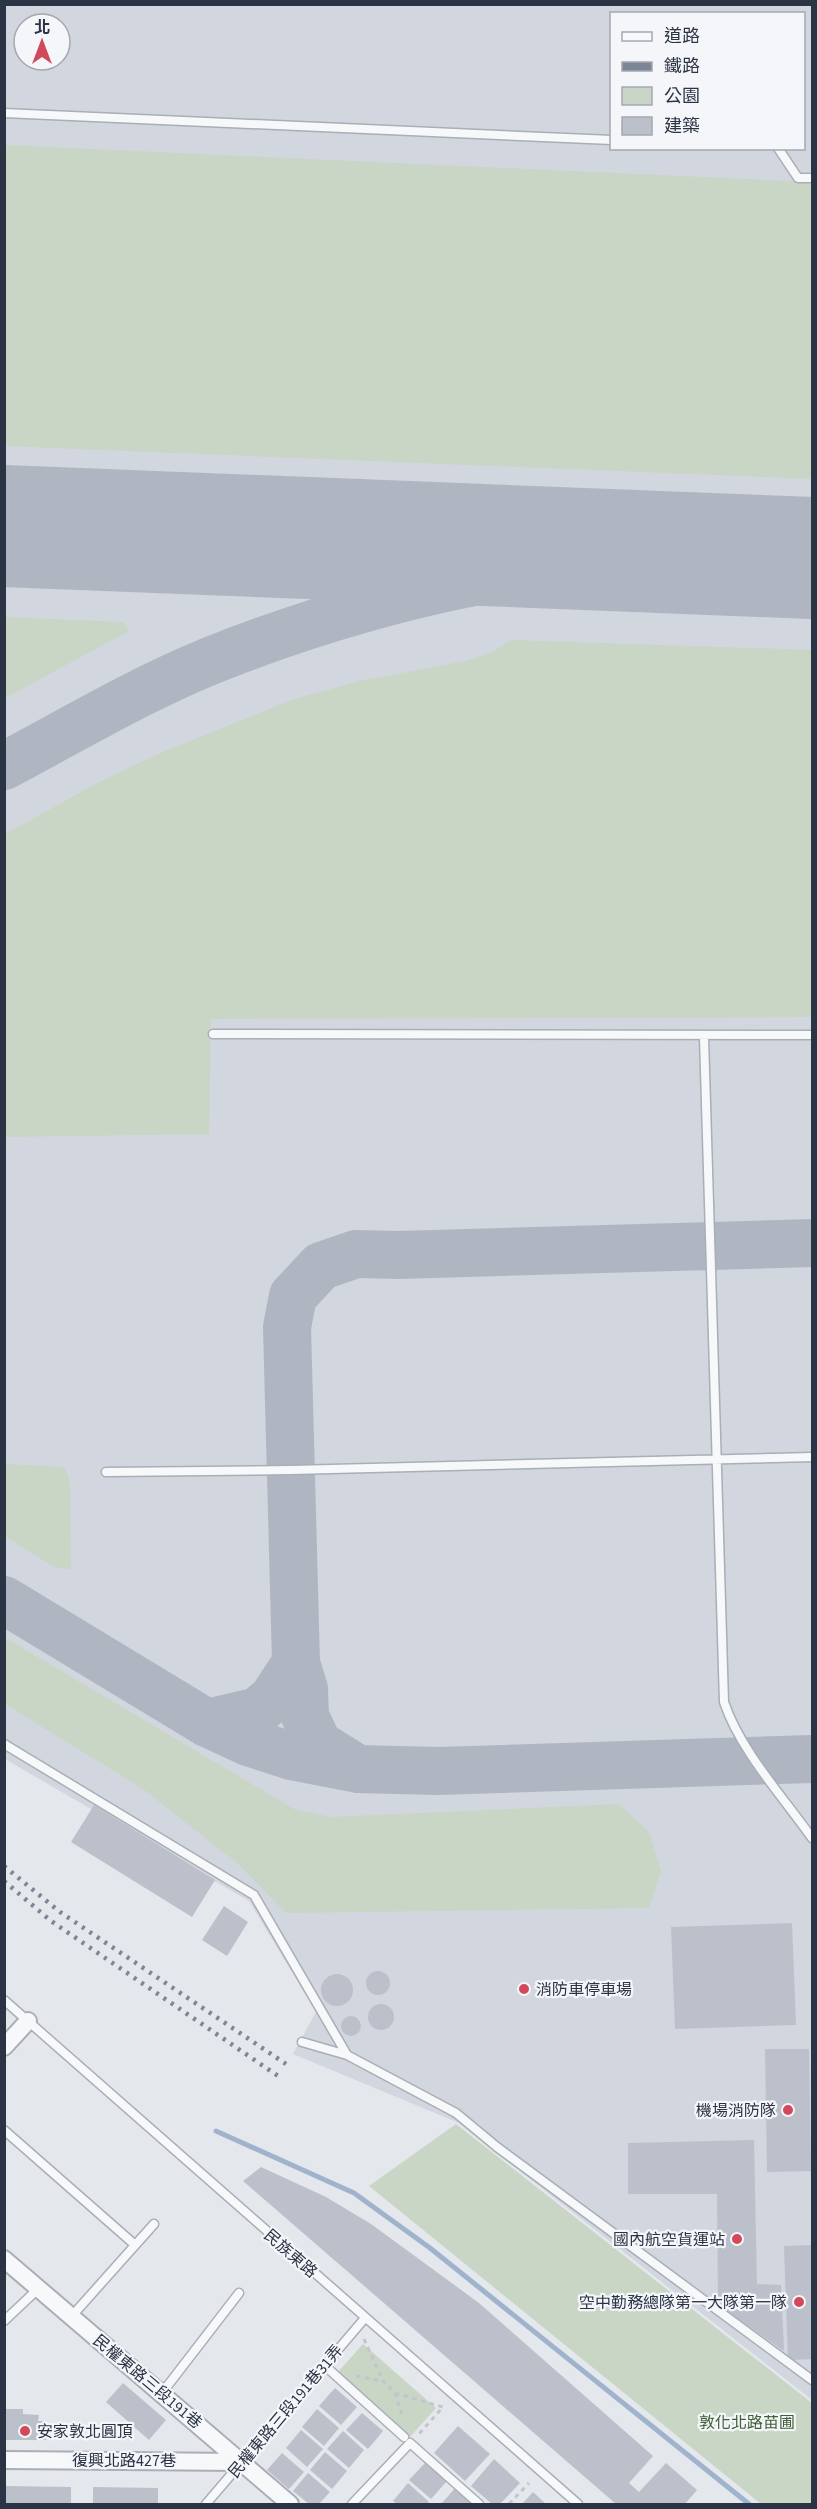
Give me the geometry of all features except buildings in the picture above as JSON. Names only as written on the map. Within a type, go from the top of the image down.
[{"type":"street","points":[[4,2047],[28,2021]]},
{"type":"street","name":"民權東路三段191巷","points":[[4,2259],[243,2462],[290,2505]]},
{"type":"street","name":"復興北路427巷","points":[[4,2460],[243,2462]]},
{"type":"lane","points":[[4,113],[610,140]]},
{"type":"lane","points":[[779,150],[798,178],[813,178]]},
{"type":"lane","points":[[213,1035],[704,1037],[813,1035]]},
{"type":"lane","points":[[704,1037],[724,1702],[730,1720],[756,1760],[813,1838]]},
{"type":"lane","points":[[106,1472],[813,1457]]},
{"type":"lane","points":[[4,1744],[254,1895],[347,2055]]},
{"type":"lane","name":"民族東路","points":[[4,2000],[578,2505]]},
{"type":"lane","points":[[302,2042],[347,2055],[456,2113],[497,2147],[813,2380]]},
{"type":"lane","points":[[4,2130],[134,2244]]},
{"type":"lane","points":[[71,2317],[154,2224]]},
{"type":"lane","points":[[4,2320],[39,2288]]},
{"type":"lane","points":[[162,2393],[239,2294]]},
{"type":"lane","name":"民權東路三段191巷31弄","points":[[206,2505],[364,2318]]},
{"type":"lane","points":[[324,2365],[479,2505]]},
{"type":"lane","points":[[352,2505],[407,2440]]},
{"type":"path","points":[[361,2334],[383,2381],[395,2393],[443,2407],[407,2440],[395,2393]]},
{"type":"path","points":[[509,2505],[529,2482]]},
{"type":"shaded area","points":[[5,5],[812,5],[812,2400],[459,2123],[293,2054],[316,2012],[249,1901],[5,1759]]},
{"type":"green space","points":[[4,145],[812,182],[812,479],[5,446]]},
{"type":"green space","points":[[5,617],[124,622],[128,629],[127,632],[5,698]]},
{"type":"green space","points":[[511,640],[812,650],[812,1017],[211,1019],[209,1134],[5,1137],[4,835],[99,782],[163,752],[291,700],[360,681],[470,660],[492,652]]},
{"type":"green space","points":[[5,1464],[65,1467],[70,1483],[71,1569],[54,1567],[5,1536]]},
{"type":"green space","points":[[4,1637],[294,1809],[331,1817],[619,1804],[649,1832],[661,1871],[649,1908],[286,1913],[237,1863],[143,1789],[5,1704]]},
{"type":"green space","name":"敦化北路苗圃","points":[[456,2124],[812,2403],[812,2504],[761,2504],[369,2186]]},
{"type":"green space","points":[[363,2344],[436,2408],[410,2437],[338,2372]]},
{"type":"waterway","points":[[216,2131],[354,2193],[430,2248],[749,2504]]},
{"type":"taxiway","points":[[4,766],[132,697],[184,672],[249,646],[373,606],[458,585],[541,571],[717,559],[812,559]]},
{"type":"taxiway","points":[[358,1769],[318,1744],[305,1716],[304,1689],[296,1663],[287,1327],[293,1296],[321,1266],[356,1254],[399,1255],[812,1243]]},
{"type":"taxiway","points":[[4,1600],[207,1723],[248,1742],[291,1756],[358,1769],[438,1771],[812,1759]]},
{"type":"taxiway","points":[[207,1723],[258,1711],[273,1698],[296,1663]]},
{"type":"runway","points":[[4,526],[812,558]]},
{"type":"railway","points":[[4,1866],[60,1912],[286,2064]]},
{"type":"railway","points":[[4,1881],[51,1921],[278,2076]]},
{"type":"place","name":"消防車停車場","points":[[524,1989]]},
{"type":"place","name":"機場消防隊","points":[[788,2110]]},
{"type":"place","name":"國內航空貨運站","points":[[737,2239]]},
{"type":"place","name":"空中勤務總隊第一大隊第一隊","points":[[799,2302]]},
{"type":"place","name":"安家敦北圓頂","points":[[25,2431]]}]
